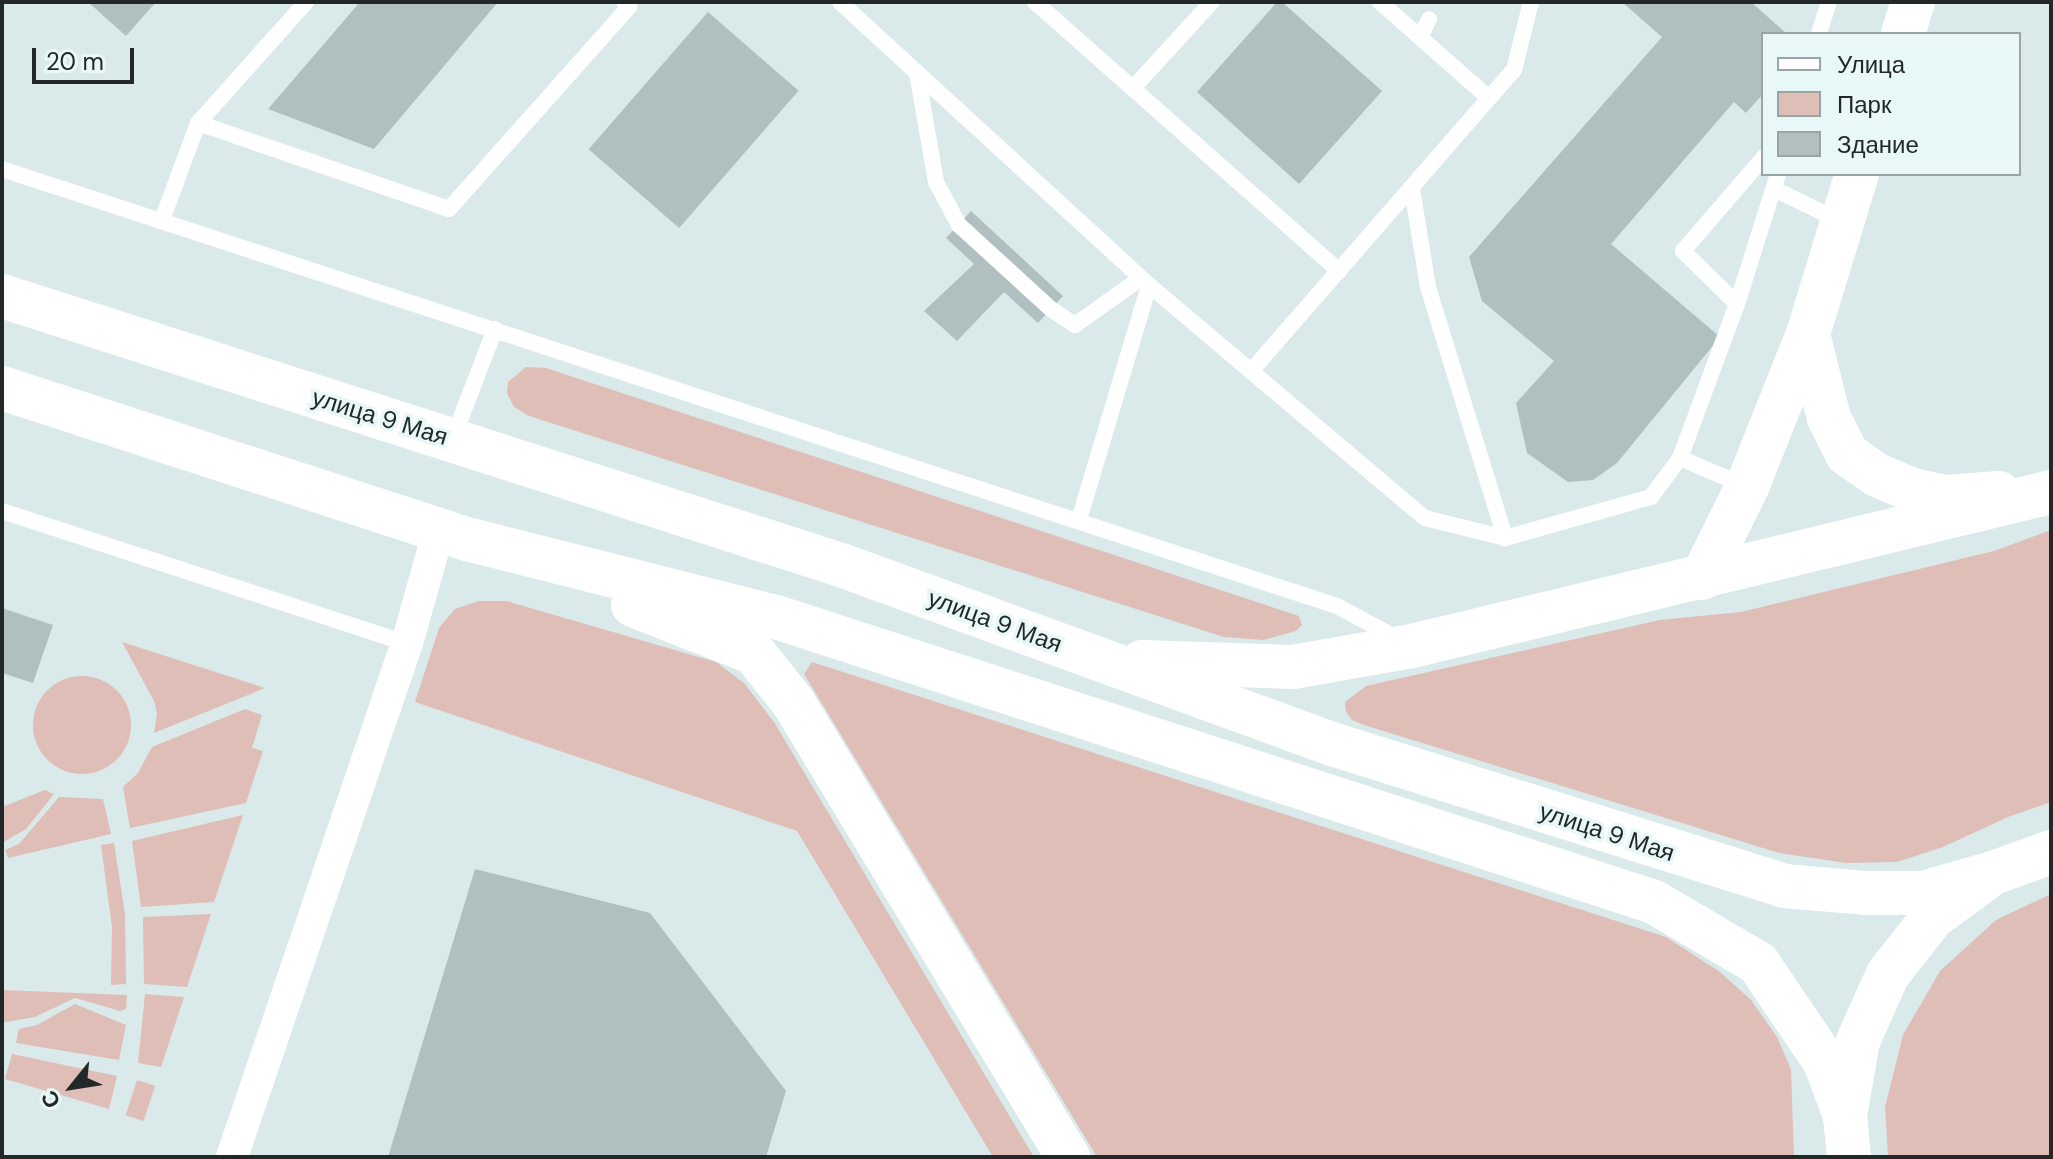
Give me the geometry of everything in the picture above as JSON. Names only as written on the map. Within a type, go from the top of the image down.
[{"type":"main road","points":[[1904,32],[1913,2]]},
{"type":"main road","points":[[1702,578],[1747,487],[1808,334],[1856,176]]},
{"type":"main road","name":"улица 9 Мая","points":[[2,296],[841,565],[1332,744],[1784,886],[1865,893],[1923,893],[1993,873]]},
{"type":"main road","points":[[1808,334],[1829,418],[1847,454],[1877,475],[1912,490],[1944,497],[2051,490]]},
{"type":"main road","points":[[2,388],[455,535],[754,653],[793,702],[1068,1157]]},
{"type":"main road","points":[[1105,661],[1293,667],[1412,646],[1702,578],[2051,490]]},
{"type":"main road","points":[[455,535],[776,617],[1654,902],[1758,963],[1825,1062],[1847,1136]]},
{"type":"main road","points":[[1847,1136],[1858,1041],[1888,974],[1933,917],[1993,873],[2051,852]]},
{"type":"street","points":[[232,1157],[407,643],[455,535]]},
{"type":"lane","points":[[162,220],[198,123],[306,2]]},
{"type":"lane","points":[[198,123],[449,209],[629,7],[624,2]]},
{"type":"lane","points":[[840,2],[1145,282],[1425,518],[1505,538],[1651,497],[1680,458],[1737,304],[1776,182],[1811,210],[1842,221]]},
{"type":"lane","points":[[1035,2],[1339,271]]},
{"type":"lane","points":[[1134,87],[1212,2]]},
{"type":"lane","points":[[1380,2],[1489,98]]},
{"type":"lane","points":[[1252,370],[1514,70],[1531,2]]},
{"type":"lane","points":[[1820,32],[1829,2]]},
{"type":"lane","points":[[1420,37],[1429,19]]},
{"type":"lane","points":[[917,73],[936,182],[959,225],[1051,309],[1075,325],[1145,282]]},
{"type":"lane","points":[[1737,304],[1683,251],[1761,160]]},
{"type":"lane","points":[[2,169],[1337,606],[1412,646]]},
{"type":"lane","points":[[1412,189],[1428,287],[1505,538]]},
{"type":"lane","points":[[1079,520],[1145,282]]},
{"type":"lane","points":[[452,440],[495,329]]},
{"type":"lane","points":[[1680,458],[1747,487]]},
{"type":"lane","points":[[2,511],[407,643]]},
{"type":"green space","points":[[526,367],[546,368],[1299,616],[1302,625],[1296,631],[1264,640],[1224,637],[529,416],[514,407],[507,393],[508,382]]},
{"type":"green space","points":[[2051,530],[2051,802],[2008,817],[1943,847],[1897,862],[1846,863],[1779,853],[1364,725],[1352,720],[1346,712],[1345,702],[1366,686],[1660,620],[1741,612],[1994,551]]},
{"type":"green space","points":[[479,601],[506,601],[716,662],[744,683],[774,722],[1034,1157],[993,1157],[797,831],[415,702],[439,628],[455,609]]},
{"type":"green space","points":[[122,642],[265,688],[154,733],[157,713],[154,701]]},
{"type":"green space","points":[[812,662],[1666,937],[1720,972],[1751,1000],[1777,1037],[1791,1069],[1794,1157],[1097,1157],[804,674]]},
{"type":"green space","points":[[82,676],[101,680],[117,690],[127,706],[131,725],[127,744],[117,760],[101,770],[82,774],[63,770],[47,760],[37,744],[33,725],[37,706],[47,690],[63,680]]},
{"type":"green space","points":[[245,709],[262,715],[252,748],[263,751],[246,803],[130,828],[123,787],[138,773],[152,747]]},
{"type":"green space","points":[[45,790],[54,794],[26,829],[2,843],[2,807]]},
{"type":"green space","points":[[59,797],[103,799],[111,834],[8,858],[5,850],[19,844]]},
{"type":"green space","points":[[243,815],[214,902],[141,907],[132,841]]},
{"type":"green space","points":[[114,843],[125,914],[126,984],[111,985],[112,927],[101,845]]},
{"type":"green space","points":[[2051,894],[2051,1157],[1888,1157],[1885,1107],[1903,1035],[1940,971],[1996,920]]},
{"type":"green space","points":[[211,914],[187,987],[144,984],[143,917]]},
{"type":"green space","points":[[2,990],[127,995],[126,1009],[120,1011],[75,998],[35,1017],[6,1022],[2,1021]]},
{"type":"green space","points":[[145,994],[184,997],[161,1067],[138,1063]]},
{"type":"green space","points":[[75,1004],[126,1025],[119,1060],[16,1043],[19,1029],[37,1025]]},
{"type":"green space","points":[[12,1054],[117,1076],[109,1109],[5,1079]]},
{"type":"green space","points":[[137,1080],[155,1086],[144,1121],[126,1115]]},
{"type":"building","points":[[88,2],[156,2],[126,36]]},
{"type":"building","points":[[360,2],[498,2],[374,149],[268,109]]},
{"type":"building","points":[[1277,2],[1282,2],[1382,91],[1299,184],[1197,92]]},
{"type":"building","points":[[1622,2],[1751,2],[1785,32],[1761,32],[1761,96],[1746,113],[1734,102],[1611,244],[1720,337],[1617,463],[1593,480],[1568,482],[1527,453],[1516,403],[1554,361],[1482,301],[1469,257],[1662,37]]},
{"type":"building","points":[[708,12],[799,91],[679,228],[589,149]]},
{"type":"building","points":[[971,211],[1063,296],[1038,323],[1004,292],[957,341],[924,311],[974,264],[946,238]]},
{"type":"building","points":[[2,608],[53,625],[33,683],[2,673]]},
{"type":"building","points":[[475,869],[650,913],[786,1091],[766,1157],[388,1157]]}]
